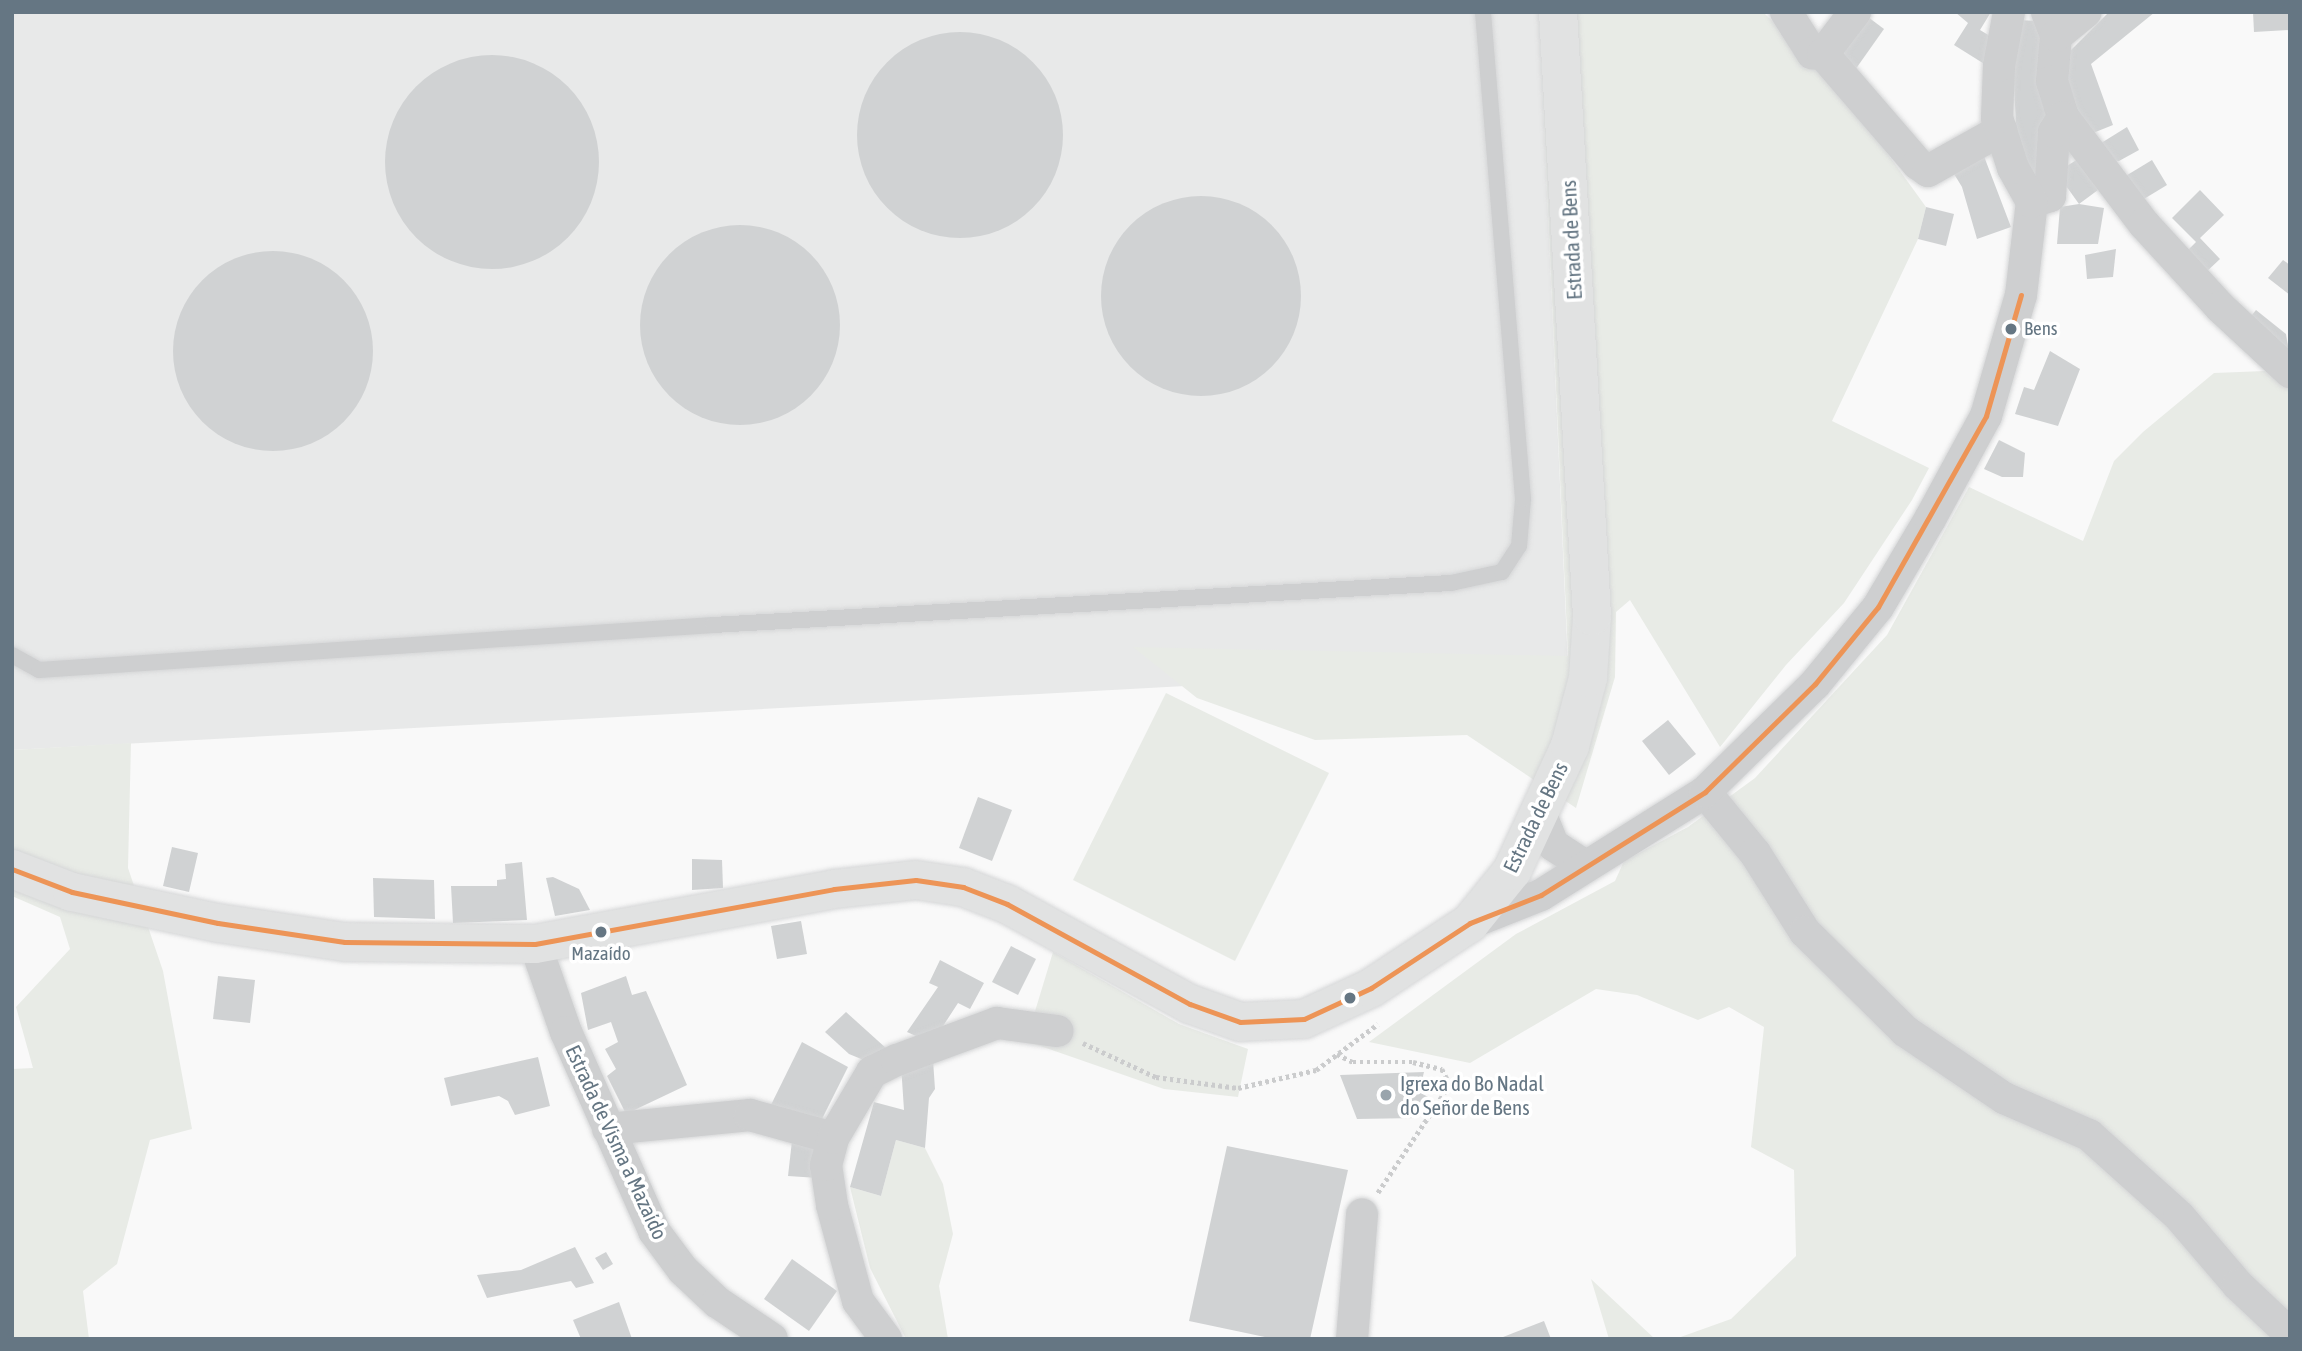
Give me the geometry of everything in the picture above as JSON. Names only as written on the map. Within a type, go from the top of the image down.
[{"type":"street","name":"Estrada de Bens","points":[[12,869],[72,892],[218,923],[345,942],[535,944],[807,894],[916,880],[963,887],[1007,904],[1190,1004],[1240,1021],[1304,1019],[1371,988],[1470,923],[1511,871],[1541,815],[1570,746],[1588,678],[1592,616],[1558,12]]},
{"type":"street","points":[[1786,12],[1812,54],[1824,54]]},
{"type":"street","points":[[1824,54],[1855,12]]},
{"type":"street","points":[[1470,923],[1541,895],[1705,792],[1815,684],[1878,607],[1986,416],[2006,355],[2021,295],[2032,202],[2013,168],[2001,130],[1999,66],[2009,12]]},
{"type":"street","points":[[2086,12],[2051,24],[2052,80],[2063,117],[2144,224],[2220,307],[2290,372]]},
{"type":"street","points":[[1824,54],[1869,111],[1928,171],[2001,130]]},
{"type":"street","points":[[2032,202],[2050,196],[2054,132],[2063,117]]},
{"type":"street","points":[[1705,792],[1755,853],[1805,932],[1905,1031],[2004,1098],[2089,1135],[2179,1216],[2238,1285],[2290,1334]]},
{"type":"street","points":[[1541,815],[1553,845],[1585,866]]},
{"type":"street","points":[[1511,871],[1585,866]]},
{"type":"street","points":[[1511,871],[1525,888],[1541,895]]},
{"type":"street","name":"Estrada de Visma a Mazaído","points":[[535,944],[566,1032],[654,1231],[683,1270],[717,1302],[772,1339]]},
{"type":"street","points":[[886,1339],[858,1301],[832,1205],[826,1165],[833,1138],[872,1072],[897,1060],[998,1023],[1057,1031]]},
{"type":"street","points":[[608,1129],[750,1115],[833,1138]]},
{"type":"street","points":[[1352,1339],[1362,1214]]},
{"type":"lane","points":[[12,655],[40,670],[713,625],[1451,583],[1502,572],[1519,546],[1523,499],[1483,12]]},
{"type":"path","points":[[1337,1054],[1353,1062],[1413,1062],[1442,1069],[1450,1084],[1362,1214]]},
{"type":"shaded area","points":[[12,12],[1539,12],[1568,665],[12,750]]},
{"type":"shaded area","points":[[1539,12],[1763,12],[1838,85],[1926,207],[1918,239],[1832,421],[1929,468],[1912,500],[1844,603],[1786,665],[1720,747],[1630,600],[1616,612],[1615,677],[1576,808],[1467,735],[1315,740],[1197,698],[1133,647],[1568,656]]},
{"type":"shaded area","points":[[2265,371],[2290,382],[2290,1339],[1675,1339],[1731,1319],[1796,1256],[1794,1170],[1751,1147],[1764,1027],[1729,1007],[1698,1020],[1637,995],[1596,989],[1470,1063],[1369,1042],[1516,934],[1615,881],[1624,861],[1688,827],[1755,778],[1887,635],[1969,487],[2083,541],[2114,461],[2143,432],[2214,373]]},
{"type":"shaded area","points":[[1166,693],[1329,773],[1235,961],[1073,880]]},
{"type":"shaded area","points":[[131,743],[128,868],[163,971],[192,1129],[150,1140],[117,1264],[83,1291],[89,1339],[12,1339],[12,1069],[33,1068],[16,1007],[70,949],[60,917],[12,896],[12,750]]},
{"type":"shaded area","points":[[1053,952],[1179,1024],[1248,1049],[1238,1097],[1164,1089],[1026,1041]]},
{"type":"shaded area","points":[[896,1140],[925,1148],[943,1184],[953,1234],[939,1286],[948,1339],[906,1339],[870,1268],[850,1187],[881,1196]]},
{"type":"shaded area","points":[[1591,1279],[1655,1339],[1609,1339]]},
{"type":"building","points":[[1955,12],[1991,12],[1980,30],[1995,39],[1994,70],[1954,45],[1968,23]]},
{"type":"building","points":[[2109,12],[2155,12],[2091,64],[2113,125],[2083,137],[2061,60]]},
{"type":"building","points":[[2253,12],[2289,12],[2290,30],[2254,32]]},
{"type":"building","points":[[1864,14],[1884,29],[1855,70],[1834,55]]},
{"type":"building","points":[[2017,20],[2044,21],[2047,188],[2024,164],[2016,124],[2012,46]]},
{"type":"building","points":[[960,32],[999,40],[1032,63],[1055,96],[1063,135],[1055,174],[1032,207],[999,230],[960,238],[921,230],[888,207],[865,174],[857,135],[865,96],[888,63],[921,40]]},
{"type":"building","points":[[492,55],[533,63],[568,86],[591,121],[599,162],[591,203],[568,238],[533,261],[492,269],[451,261],[416,238],[393,203],[385,162],[393,121],[416,86],[451,63]]},
{"type":"building","points":[[2127,127],[2139,150],[2119,161],[2109,160],[2098,145]]},
{"type":"building","points":[[1982,151],[2011,227],[1977,239],[1962,187],[1951,169]]},
{"type":"building","points":[[2078,159],[2098,190],[2079,204],[2064,183],[2062,169]]},
{"type":"building","points":[[2152,160],[2167,185],[2139,202],[2124,177]]},
{"type":"building","points":[[2200,190],[2224,215],[2200,238],[2220,259],[2204,274],[2184,254],[2196,242],[2172,218]]},
{"type":"building","points":[[1201,196],[1239,204],[1272,225],[1293,258],[1301,296],[1293,334],[1272,367],[1239,388],[1201,396],[1163,388],[1130,367],[1109,334],[1101,296],[1109,258],[1130,225],[1163,204]]},
{"type":"building","points":[[2079,204],[2104,208],[2098,244],[2057,244],[2060,207]]},
{"type":"building","points":[[1926,207],[1954,214],[1946,246],[1918,239]]},
{"type":"building","points":[[740,225],[778,233],[811,254],[832,287],[840,325],[832,363],[811,396],[778,417],[740,425],[702,417],[669,396],[648,363],[640,325],[648,287],[669,254],[702,233]]},
{"type":"building","points":[[2116,249],[2113,277],[2087,279],[2085,255]]},
{"type":"building","points":[[273,251],[311,259],[344,280],[365,313],[373,351],[365,389],[344,422],[311,443],[273,451],[235,443],[202,422],[181,389],[173,351],[181,313],[202,280],[235,259]]},
{"type":"building","points":[[2283,260],[2290,265],[2290,295],[2268,278]]},
{"type":"building","points":[[2256,310],[2286,334],[2290,359],[2247,321]]},
{"type":"building","points":[[2050,351],[2080,369],[2058,426],[2015,414],[2024,387],[2034,390]]},
{"type":"building","points":[[1999,440],[2025,453],[2023,477],[2002,477],[1984,469]]},
{"type":"building","points":[[1668,720],[1696,754],[1669,775],[1642,741]]},
{"type":"building","points":[[978,797],[1012,810],[992,861],[959,848]]},
{"type":"building","points":[[172,847],[198,853],[189,892],[163,886]]},
{"type":"building","points":[[692,859],[722,860],[723,888],[692,890]]},
{"type":"building","points":[[522,862],[527,920],[453,923],[451,886],[497,886],[497,880],[506,879],[505,864]]},
{"type":"building","points":[[553,877],[579,889],[590,910],[555,916],[546,878]]},
{"type":"building","points":[[373,878],[434,880],[435,919],[374,917]]},
{"type":"building","points":[[801,921],[807,954],[777,959],[771,926]]},
{"type":"building","points":[[1011,946],[1036,959],[1018,995],[992,982]]},
{"type":"building","points":[[940,960],[984,983],[970,1009],[958,1003],[932,1043],[907,1032],[938,987],[929,983]]},
{"type":"building","points":[[218,976],[255,980],[250,1023],[213,1019]]},
{"type":"building","points":[[626,976],[632,995],[646,991],[687,1085],[626,1114],[607,1076],[616,1069],[605,1049],[618,1042],[611,1022],[588,1030],[581,993]]},
{"type":"building","points":[[846,1012],[887,1049],[871,1063],[849,1054],[825,1032]]},
{"type":"building","points":[[802,1042],[848,1067],[819,1125],[767,1113]]},
{"type":"building","points":[[538,1057],[550,1106],[515,1115],[508,1101],[499,1096],[451,1106],[444,1078]]},
{"type":"building","points":[[933,1060],[935,1089],[929,1098],[925,1148],[896,1140],[881,1196],[850,1187],[874,1102],[904,1110],[901,1065]]},
{"type":"building","name":"Igrexa do Bo Nadal do Señor de Bens","points":[[1424,1072],[1419,1092],[1430,1098],[1416,1118],[1357,1119],[1340,1075]]},
{"type":"building","points":[[793,1132],[820,1149],[818,1178],[788,1176]]},
{"type":"building","points":[[1227,1146],[1348,1170],[1310,1339],[1274,1339],[1189,1321]]},
{"type":"building","points":[[575,1247],[594,1283],[576,1288],[571,1281],[487,1298],[477,1275],[521,1270]]},
{"type":"building","points":[[606,1252],[613,1264],[603,1270],[595,1258]]},
{"type":"building","points":[[792,1259],[837,1291],[809,1331],[764,1299]]},
{"type":"building","points":[[619,1302],[632,1339],[581,1339],[573,1320]]},
{"type":"building","points":[[1544,1321],[1551,1339],[1498,1339]]},
{"type":"transit line","points":[[12,869],[72,892],[218,923],[345,942],[535,944],[834,889],[916,880],[963,887],[1007,904],[1190,1004],[1240,1022],[1304,1019],[1371,988],[1470,923],[1541,895],[1705,792],[1815,684],[1878,607],[1986,416],[2021,295]]},
{"type":"place","name":"Bens","points":[[2011,329]]},
{"type":"place","name":"Mazaído","points":[[601,932]]},
{"type":"place","name":"Igrexa do Bo Nadal do Señor de Bens","points":[[1386,1095]]}]
